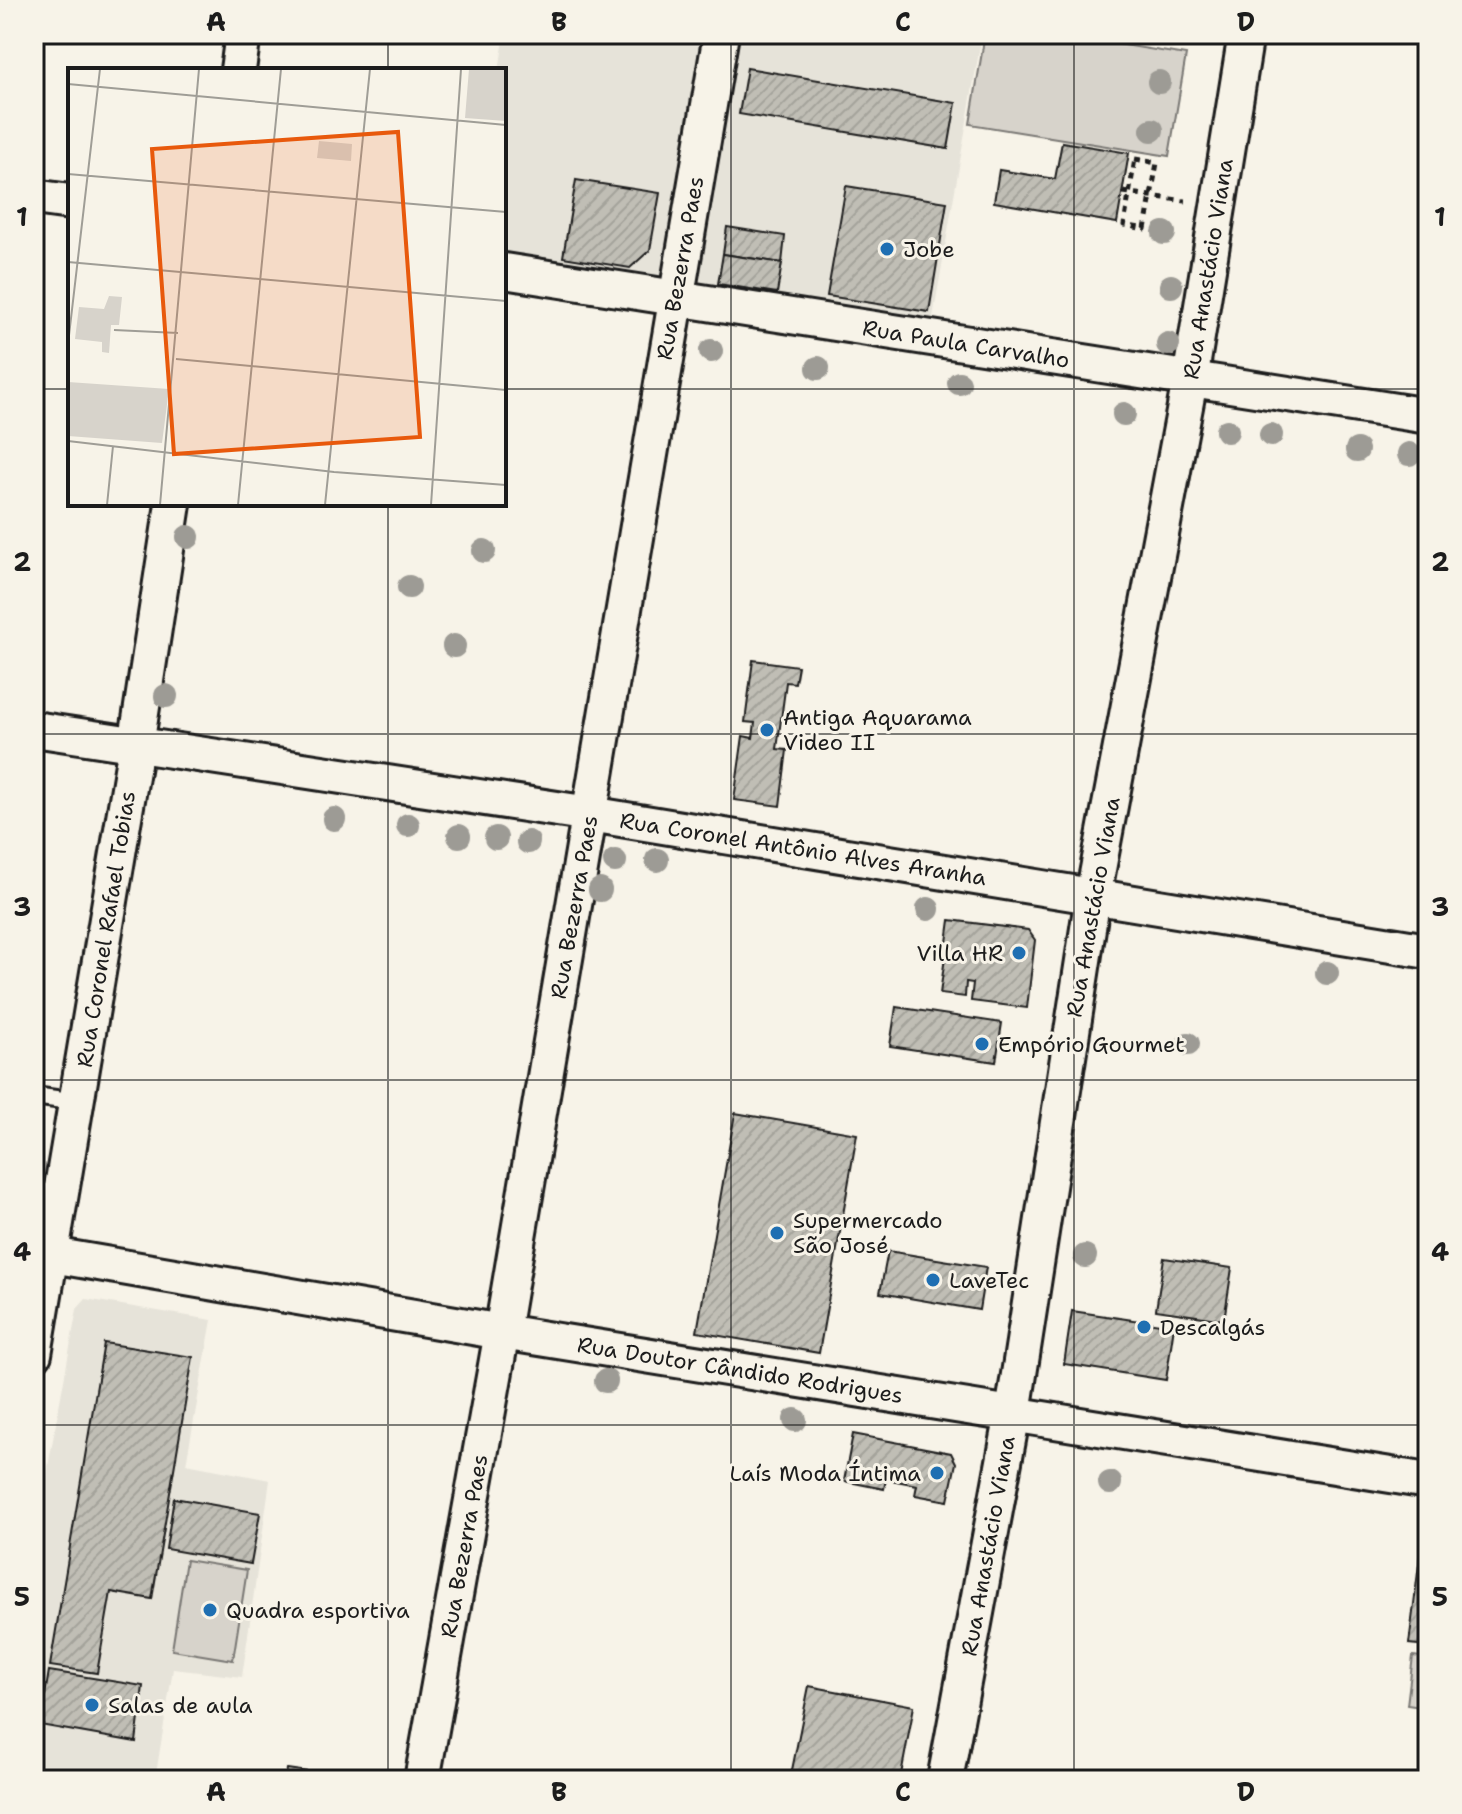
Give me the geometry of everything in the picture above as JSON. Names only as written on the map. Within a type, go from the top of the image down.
[{"type":"street","points":[[238,68],[243,34]]},
{"type":"street","name":"Rua Bezerra Paes","points":[[422,1780],[502,1332],[674,298],[721,34]]},
{"type":"street","name":"Rua Anastácio Viana","points":[[945,1780],[1013,1413],[1093,896],[1190,380],[1246,34]]},
{"type":"street","points":[[34,197],[68,202]]},
{"type":"street","name":"Rua Paula Carvalho","points":[[506,271],[1428,416]]},
{"type":"street","name":"Rua Coronel Rafael Tobias","points":[[34,1354],[136,746],[173,506]]},
{"type":"street","name":"Rua Coronel Antônio Alves Aranha","points":[[34,729],[590,814],[1428,951]]},
{"type":"street","name":"Rua Doutor Cândido Rodrigues","points":[[52,1255],[502,1332],[1428,1481]]},
{"type":"lane","points":[[34,1096],[77,1102]]},
{"type":"path","points":[[1135,159],[1157,163],[1145,229],[1124,225],[1126,192],[1135,159]]},
{"type":"path","points":[[1126,192],[1217,205]]},
{"type":"shaded area","points":[[505,34],[982,34],[932,323],[506,252],[506,68],[499,68]]},
{"type":"shaded area","points":[[985,34],[1056,34],[1186,55],[1169,156],[970,124]]},
{"type":"shaded area","points":[[86,1299],[212,1320],[186,1464],[270,1480],[242,1677],[173,1669],[155,1780],[34,1780],[34,1543],[77,1309]]},
{"type":"shaded area","name":"Quadra esportiva","points":[[186,1560],[247,1570],[233,1660],[172,1650]]},
{"type":"shaded area","points":[[1413,1656],[1428,1658],[1428,1708],[1407,1705]]},
{"type":"building","points":[[747,68],[956,103],[948,149],[739,114]]},
{"type":"building","points":[[1062,142],[1129,153],[1117,223],[994,202],[999,170],[1055,179]]},
{"type":"building","points":[[576,180],[660,193],[650,250],[630,268],[563,257]]},
{"type":"building","name":"Jobe","points":[[846,186],[947,202],[929,312],[827,296]]},
{"type":"building","points":[[727,227],[785,236],[782,263],[723,254]]},
{"type":"building","points":[[723,254],[782,263],[777,293],[718,284]]},
{"type":"building","name":"Antiga Aquarama Video II","points":[[753,660],[798,666],[795,683],[786,682],[777,749],[787,750],[780,806],[734,800],[743,736],[753,738],[755,723],[745,722]]},
{"type":"building","points":[[950,920],[1028,930],[1035,940],[1027,1008],[971,1001],[973,983],[966,982],[965,997],[940,994]]},
{"type":"building","points":[[896,1007],[1002,1023],[996,1062],[890,1046]]},
{"type":"building","name":"Supermercado São José","points":[[735,1113],[857,1134],[819,1353],[697,1332]]},
{"type":"building","name":"LaveTec","points":[[888,1251],[986,1267],[979,1310],[880,1293]]},
{"type":"building","points":[[1164,1258],[1232,1268],[1224,1320],[1156,1310]]},
{"type":"building","points":[[1072,1311],[1174,1326],[1166,1380],[1064,1364]]},
{"type":"building","points":[[104,1343],[193,1357],[152,1599],[111,1592],[97,1673],[50,1666]]},
{"type":"building","points":[[853,1434],[951,1453],[956,1463],[948,1501],[915,1495],[917,1485],[886,1479],[884,1489],[844,1481]]},
{"type":"building","points":[[174,1498],[260,1513],[251,1564],[166,1549]]},
{"type":"building","points":[[1422,1540],[1428,1541],[1428,1646],[1409,1644]]},
{"type":"building","name":"Salas de aula","points":[[49,1671],[143,1686],[136,1742],[40,1725]]},
{"type":"building","points":[[809,1686],[914,1706],[900,1780],[790,1780]]},
{"type":"building","points":[[287,1769],[323,1774],[322,1780],[285,1780]]},
{"type":"place","name":"Jobe","points":[[887,249]]},
{"type":"place","name":"Antiga Aquarama Video II","points":[[767,730]]},
{"type":"place","name":"Villa HR","points":[[1019,953]]},
{"type":"place","name":"Empório Gourmet","points":[[982,1044]]},
{"type":"place","name":"Supermercado São José","points":[[777,1233]]},
{"type":"place","name":"LaveTec","points":[[933,1280]]},
{"type":"place","name":"Descalgás","points":[[1144,1327]]},
{"type":"place","name":"Laís Moda Íntima","points":[[937,1473]]},
{"type":"place","name":"Quadra esportiva","points":[[210,1610]]},
{"type":"place","name":"Salas de aula","points":[[92,1705]]}]
